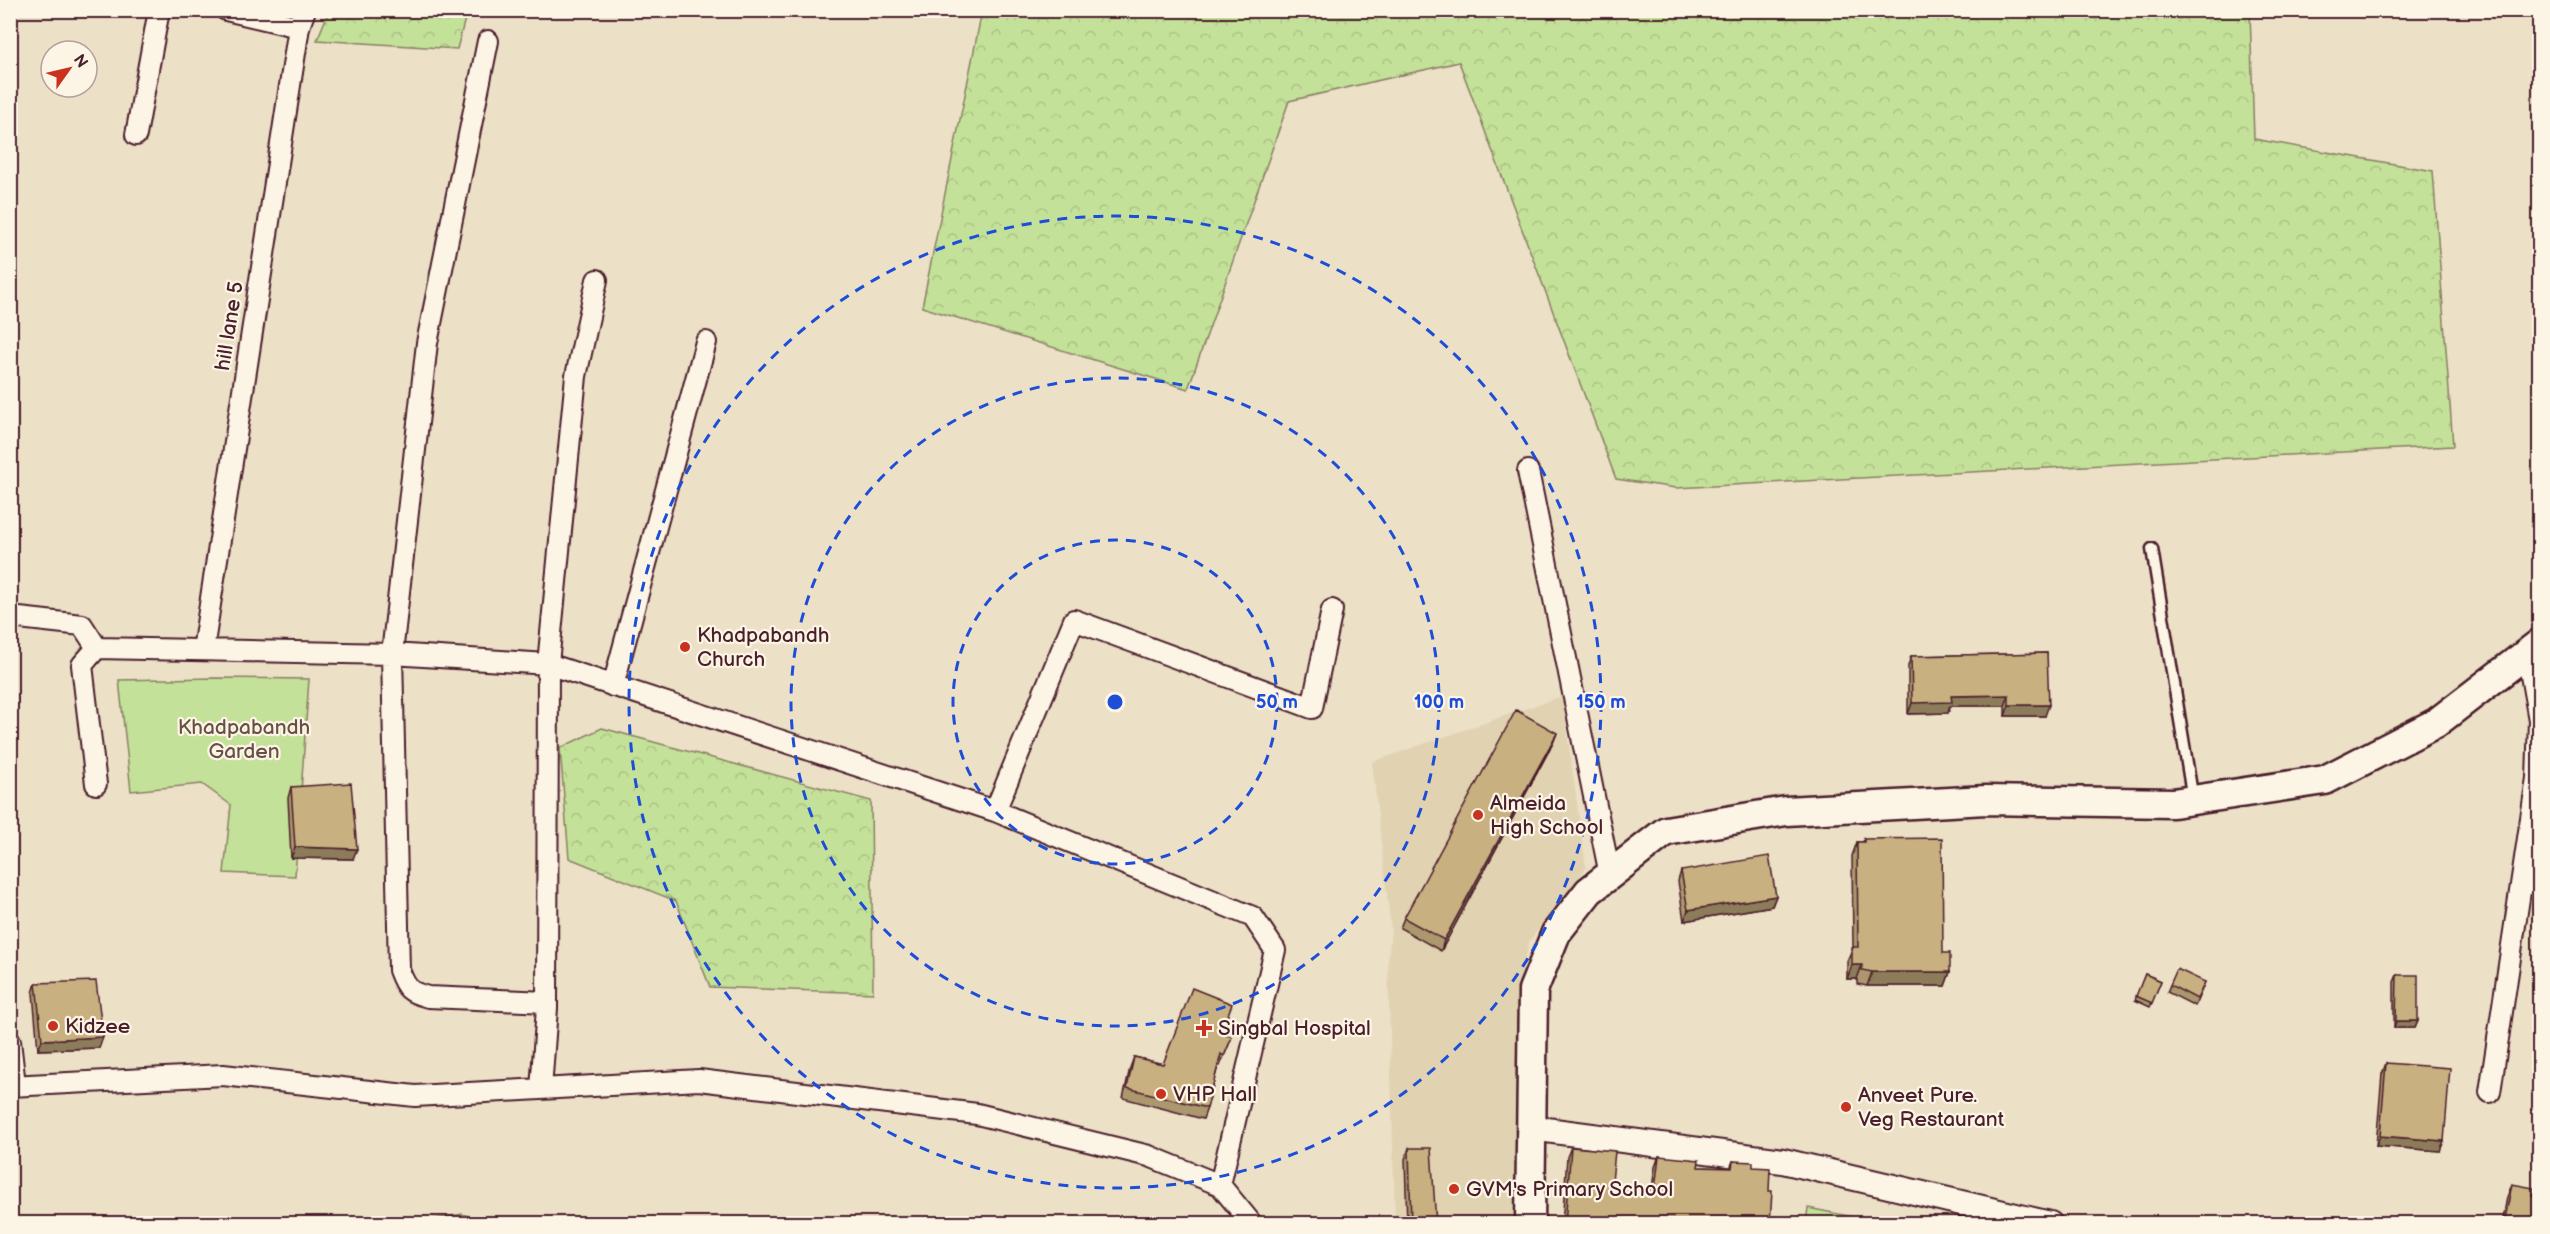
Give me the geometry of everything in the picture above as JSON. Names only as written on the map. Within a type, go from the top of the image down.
[{"type":"main road","points":[[1530,1224],[1533,990],[1556,933],[1589,891],[1666,831],[1786,811],[1986,800],[2173,803],[2325,780],[2436,723],[2533,648]]},
{"type":"street","points":[[136,135],[159,10]]},
{"type":"street","points":[[226,10],[302,19]]},
{"type":"street","name":"hill lane 5","points":[[203,650],[302,19]]},
{"type":"street","points":[[488,41],[427,343],[392,654],[398,955],[399,970],[404,983],[412,993],[428,997],[547,1002]]},
{"type":"street","points":[[541,1089],[547,1002],[548,664],[576,376],[597,280]]},
{"type":"street","points":[[613,686],[706,342]]},
{"type":"street","points":[[1528,471],[1610,875]]},
{"type":"street","points":[[994,811],[1074,620],[1312,708],[1332,610]]},
{"type":"street","points":[[10,618],[82,625],[97,648]]},
{"type":"street","points":[[96,784],[82,664],[97,648],[392,654],[548,664],[994,811],[1253,917],[1275,950],[1221,1185]]},
{"type":"street","points":[[2490,1092],[2530,884],[2539,720],[2533,648]]},
{"type":"street","points":[[10,1041],[13,1086],[224,1075],[415,1095],[699,1080],[977,1114],[1149,1156],[1221,1185],[1252,1224]]},
{"type":"street","points":[[1531,1128],[1783,1161],[2050,1224]]},
{"type":"lane","points":[[2152,549],[2194,800]]},
{"type":"shaded area","points":[[1562,696],[1586,868],[1530,940],[1520,978],[1513,1223],[1395,1223],[1388,962],[1391,929],[1372,762]]},
{"type":"green space","points":[[329,10],[467,11],[457,49],[317,40]]},
{"type":"green space","points":[[982,11],[2250,11],[2254,139],[2433,171],[2453,446],[1676,488],[1616,479],[1459,62],[1289,101],[1188,389],[922,307]]},
{"type":"green space","name":"Khadpabandh Garden","points":[[309,679],[295,876],[224,873],[231,805],[202,784],[131,791],[119,680]]},
{"type":"green space","points":[[602,728],[871,801],[873,993],[710,987],[676,901],[569,858],[560,748]]},
{"type":"green space","points":[[1808,1208],[1884,1223],[1806,1223]]},
{"type":"green space","points":[[462,1214],[489,1223],[414,1223]]},
{"type":"building","points":[[2047,653],[2049,705],[2009,705],[2009,695],[1951,696],[1952,702],[1912,703],[1911,656]]},
{"type":"building","points":[[1516,710],[1557,733],[1444,940],[1404,918]]},
{"type":"building","points":[[351,783],[357,849],[295,847],[291,787]]},
{"type":"building","points":[[1942,838],[1943,953],[1950,953],[1950,972],[1872,972],[1862,970],[1862,965],[1852,965],[1852,947],[1858,947],[1857,842],[1864,842],[1864,839]]},
{"type":"building","points":[[1769,856],[1776,896],[1688,910],[1681,871]]},
{"type":"building","points":[[2177,969],[2205,982],[2197,999],[2170,985]]},
{"type":"building","points":[[2145,974],[2161,981],[2152,1003],[2136,996]]},
{"type":"building","points":[[2397,975],[2418,975],[2418,1021],[2396,1021]]},
{"type":"building","points":[[96,981],[103,1037],[42,1040],[36,983]]},
{"type":"building","points":[[1192,988],[1232,1004],[1221,1033],[1232,1037],[1224,1056],[1221,1054],[1207,1108],[1127,1088],[1134,1057],[1163,1064]]},
{"type":"building","points":[[2386,1063],[2450,1068],[2444,1141],[2380,1136]]},
{"type":"building","points":[[1571,1147],[1615,1151],[1612,1182],[1616,1185],[1655,1189],[1659,1156],[1699,1160],[1698,1167],[1732,1168],[1733,1161],[1753,1162],[1753,1167],[1770,1168],[1769,1191],[1772,1191],[1770,1224],[1565,1224]]},
{"type":"building","points":[[1409,1148],[1431,1148],[1436,1224],[1411,1224]]},
{"type":"building","points":[[2512,1184],[2534,1188],[2532,1195],[2540,1196],[2540,1224],[2504,1224]]},
{"type":"place","name":"Khadpabandh Church","points":[[685,647]]},
{"type":"place","name":"Almeida High School","points":[[1478,815]]},
{"type":"place","name":"Kidzee","points":[[53,1026]]},
{"type":"place","name":"Singbal Hospital","points":[[1204,1028]]},
{"type":"place","name":"VHP Hall","points":[[1161,1094]]},
{"type":"place","name":"Anveet Pure. Veg Restaurant","points":[[1846,1107]]},
{"type":"place","name":"GVM's Primary School","points":[[1454,1189]]}]
